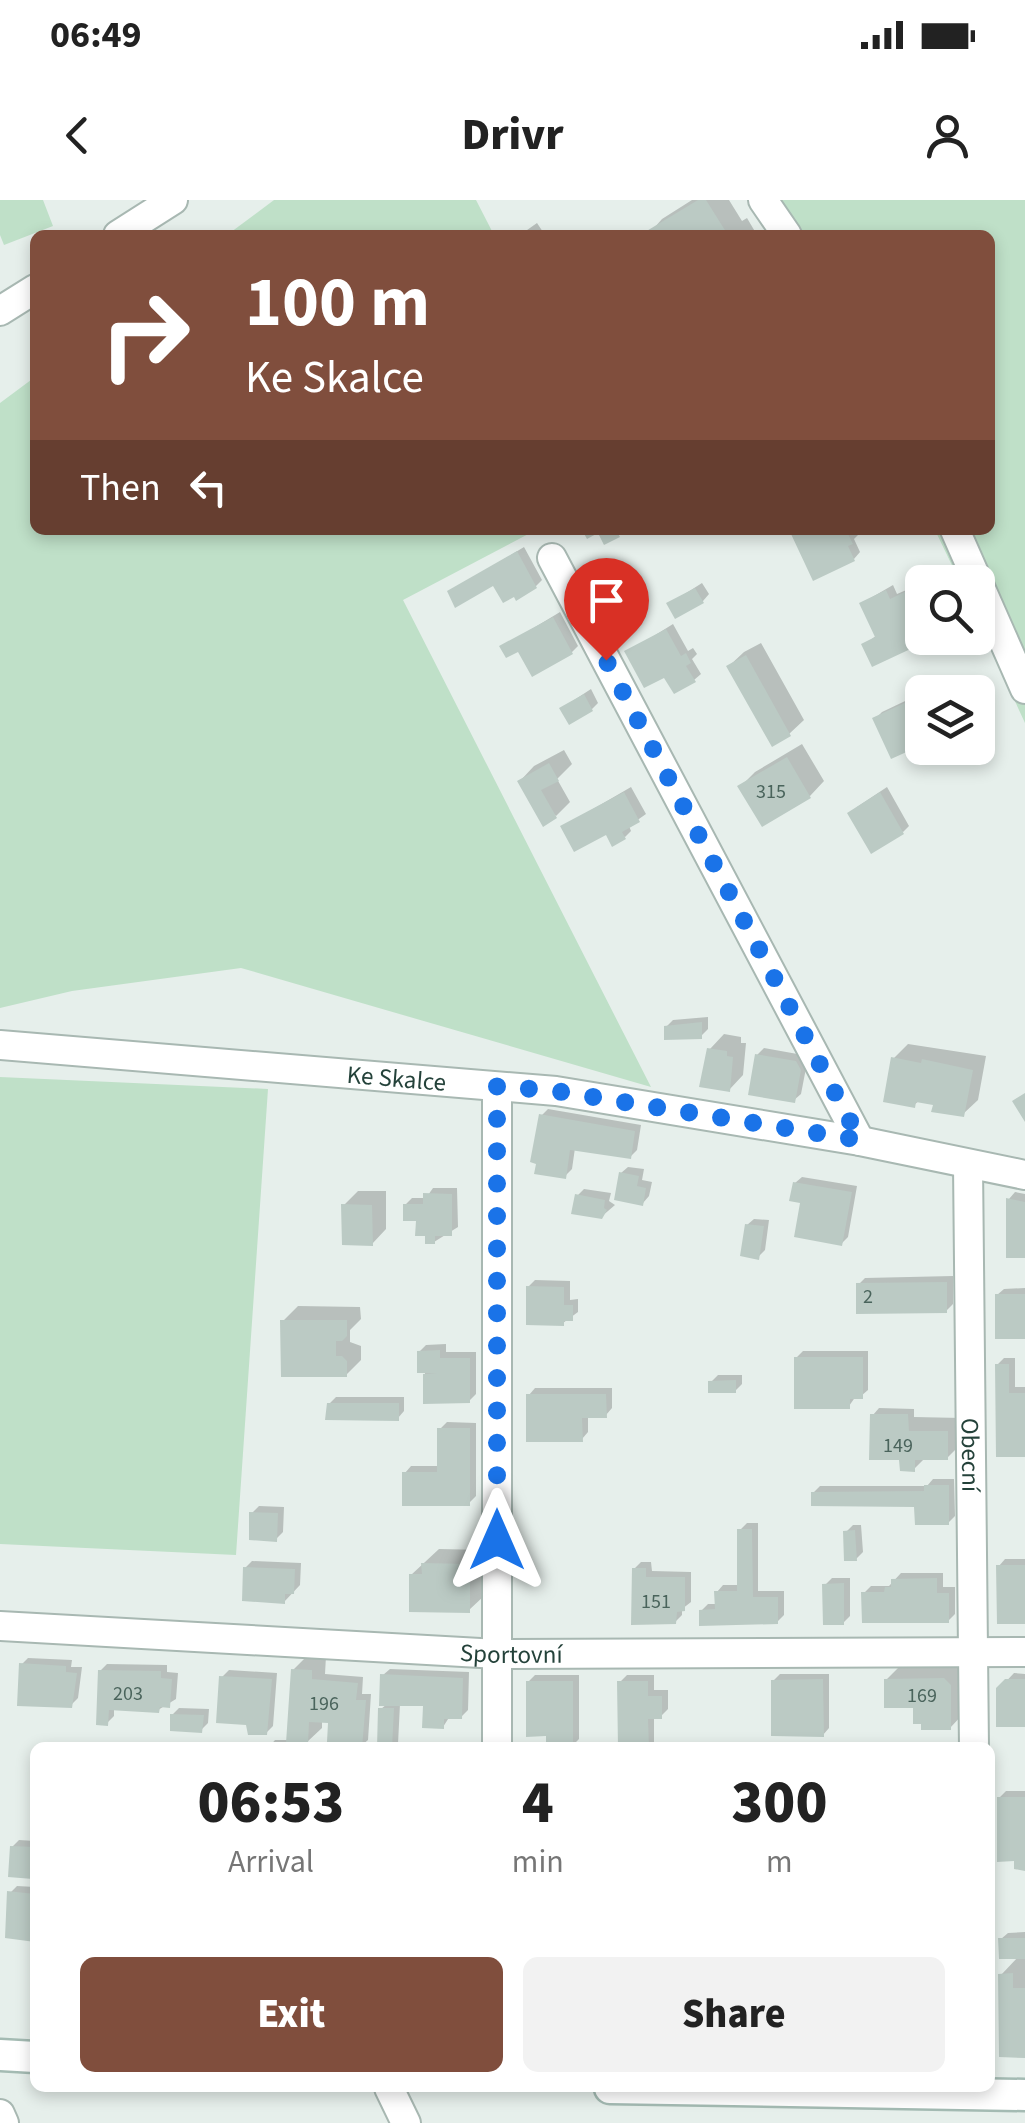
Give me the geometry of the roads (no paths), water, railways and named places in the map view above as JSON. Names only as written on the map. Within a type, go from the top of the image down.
[{"type":"main road","points":[[0,2055],[30,2057]]},
{"type":"main road","points":[[989,2092],[1025,2095]]},
{"type":"street","points":[[126,230],[173,200]]},
{"type":"street","points":[[763,200],[784,230]]},
{"type":"street","points":[[0,311],[30,292]]},
{"type":"street","points":[[956,535],[1025,689]]},
{"type":"street","points":[[552,558],[860,1140]]},
{"type":"street","name":"Ke Skalce","points":[[0,1044],[556,1091],[860,1140],[1025,1174]]},
{"type":"street","points":[[497,1086],[497,1742]]},
{"type":"street","name":"Obecní","points":[[968,1165],[974,1742]]},
{"type":"street","name":"Sportovní","points":[[0,1626],[498,1654],[1025,1652]]},
{"type":"street","points":[[391,2092],[406,2123]]},
{"type":"street","points":[[0,2114],[4,2123]]}]
